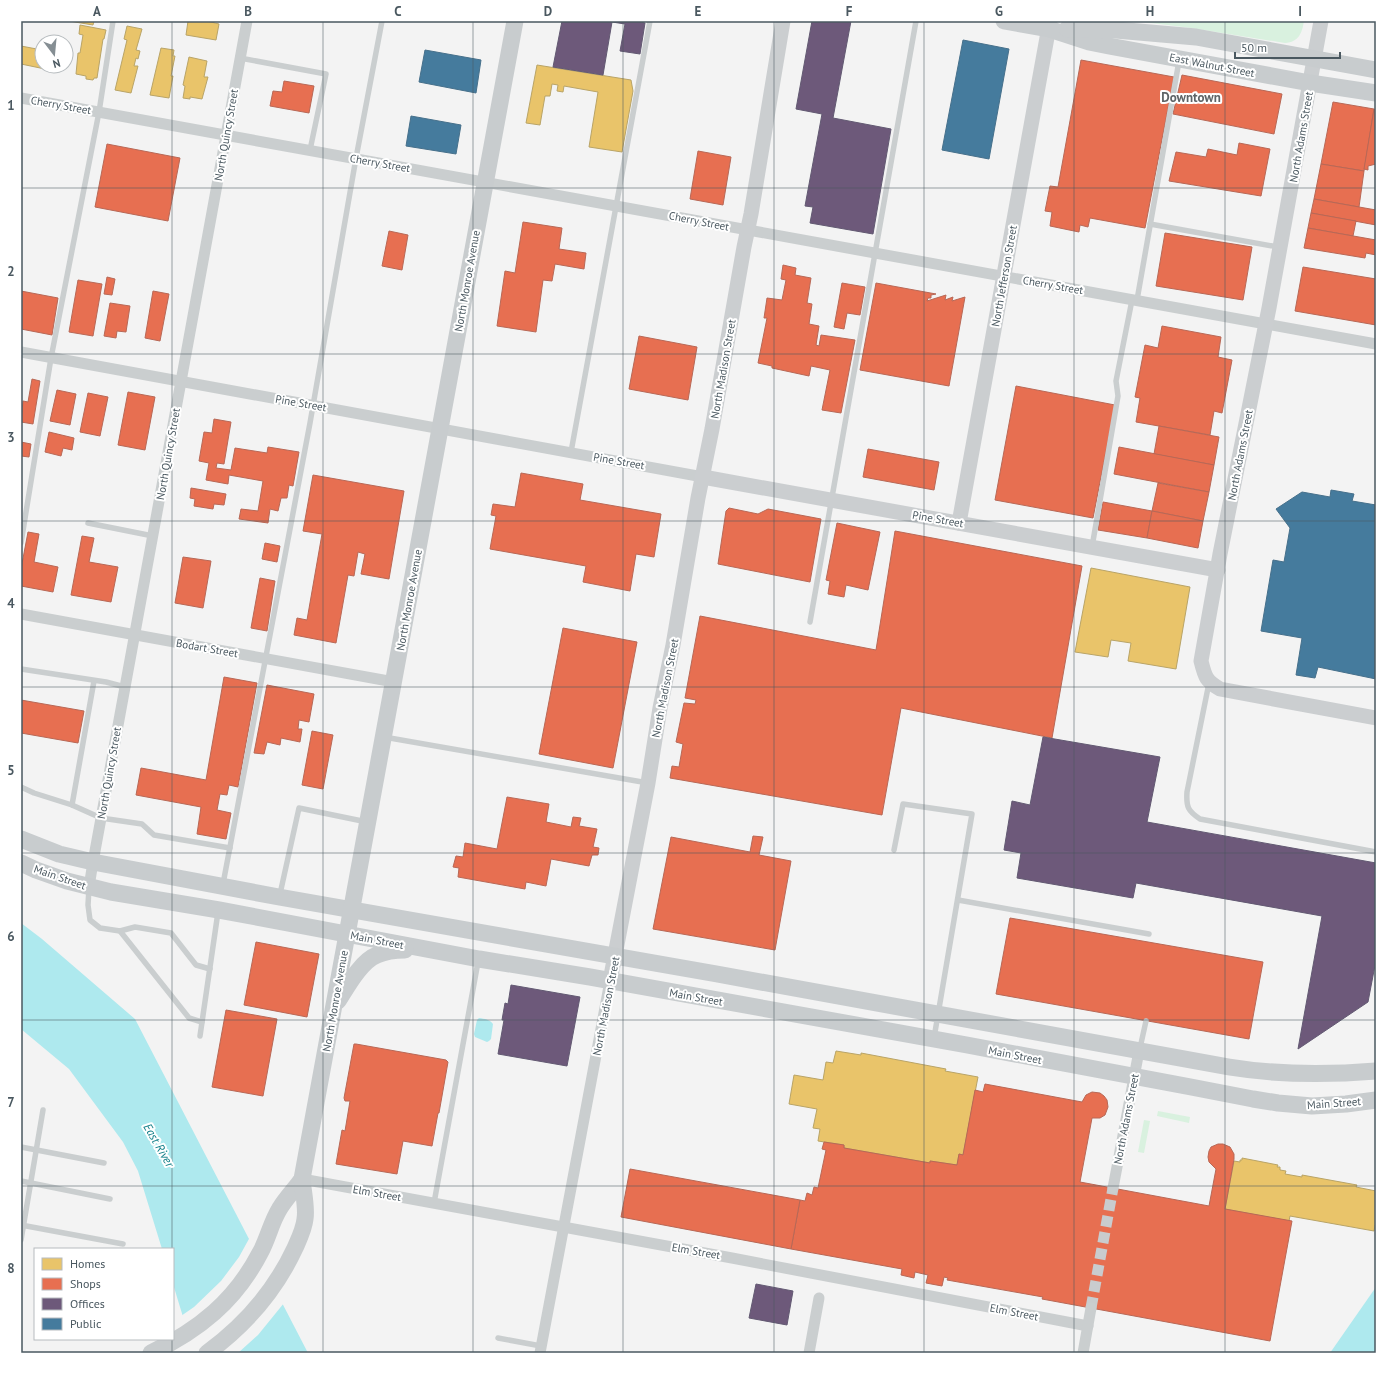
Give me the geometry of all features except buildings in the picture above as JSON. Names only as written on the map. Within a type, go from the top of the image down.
[{"type":"main road","name":"North Monroe Avenue","points":[[302,1179],[515,21]]},
{"type":"main road","name":"North Madison Street","points":[[610,981],[648,783],[660,708],[673,645],[698,498],[748,230],[783,21]]},
{"type":"main road","name":"East Walnut Street","points":[[1004,21],[1196,37],[1376,70]]},
{"type":"main road","name":"North Adams Street","points":[[1209,683],[1204,673],[1201,661],[1281,248],[1321,21]]},
{"type":"main road","name":"East Walnut Street","points":[[1049,25],[1089,42],[1310,83],[1376,93]]},
{"type":"main road","name":"North Jefferson Street","points":[[959,523],[1049,25]]},
{"type":"main road","name":"Pine Street","points":[[703,477],[1218,570]]},
{"type":"main road","points":[[1209,683],[1220,689],[1376,718]]},
{"type":"main road","name":"Main Street","points":[[21,839],[59,854],[93,862],[279,897],[616,956],[1233,1068],[1286,1073],[1323,1074],[1376,1071]]},
{"type":"main road","name":"Main Street","points":[[21,863],[42,872],[90,887],[112,892],[219,910],[479,959],[610,981],[1278,1103],[1315,1106],[1376,1100]]},
{"type":"main road","points":[[334,1008],[361,968],[375,955],[387,951],[426,949]]},
{"type":"main road","points":[[151,1353],[171,1343],[204,1321],[240,1285],[261,1252],[279,1209],[302,1179]]},
{"type":"main road","points":[[207,1353],[228,1338],[249,1316],[276,1283],[297,1244],[305,1219],[302,1179]]},
{"type":"street","name":"North Quincy Street","points":[[90,887],[93,862],[247,21]]},
{"type":"street","name":"Cherry Street","points":[[21,98],[1376,344]]},
{"type":"street","name":"Pine Street","points":[[21,352],[703,477]]},
{"type":"street","name":"Bodart Street","points":[[21,614],[394,682]]},
{"type":"street","name":"North Madison Street","points":[[540,1350],[610,981]]},
{"type":"street","name":"North Adams Street","points":[[1113,1188],[1139,1051]]},
{"type":"street","name":"Elm Street","points":[[302,1179],[1088,1326]]},
{"type":"street","points":[[809,1353],[819,1298]]},
{"type":"street","points":[[1083,1353],[1091,1308]]},
{"type":"lane","points":[[21,543],[51,358],[99,112],[114,21]]},
{"type":"lane","points":[[223,886],[313,405],[356,158],[382,21]]},
{"type":"lane","points":[[571,452],[650,21]]},
{"type":"lane","points":[[810,622],[916,21]]},
{"type":"lane","points":[[240,58],[326,74],[310,150]]},
{"type":"lane","points":[[1092,548],[1118,396],[1116,381],[1150,224],[1180,59]]},
{"type":"lane","points":[[1150,224],[1281,248]]},
{"type":"lane","points":[[88,523],[153,536]]},
{"type":"lane","points":[[21,669],[106,682],[125,687]]},
{"type":"lane","points":[[72,806],[94,681]]},
{"type":"lane","points":[[1209,683],[1187,792],[1186,805],[1191,813],[1200,819],[1376,852]]},
{"type":"lane","points":[[384,737],[648,783]]},
{"type":"lane","points":[[21,787],[101,818],[142,824],[154,835],[230,848]]},
{"type":"lane","points":[[894,850],[902,804],[972,814],[934,1040]]},
{"type":"lane","points":[[279,897],[299,808],[368,822]]},
{"type":"lane","points":[[90,887],[88,906],[90,920],[100,928],[120,931],[135,927],[171,933],[196,965],[210,969]]},
{"type":"lane","points":[[958,900],[1149,934]]},
{"type":"lane","points":[[200,1036],[219,910]]},
{"type":"lane","points":[[120,931],[189,1018],[202,1022]]},
{"type":"lane","points":[[434,1203],[479,959]]},
{"type":"lane","points":[[1139,1051],[1146,1021]]},
{"type":"lane","points":[[21,1240],[22,1225],[43,1110]]},
{"type":"lane","points":[[21,1147],[104,1163]]},
{"type":"lane","points":[[21,1181],[110,1199]]},
{"type":"lane","points":[[22,1225],[123,1244]]},
{"type":"lane","points":[[498,1338],[540,1350]]},
{"type":"green space","points":[[1135,21],[1304,21],[1297,39],[1285,43],[1191,28]]},
{"type":"green space","points":[[1158,1111],[1190,1117],[1189,1123],[1157,1116]]},
{"type":"green space","points":[[1144,1120],[1150,1121],[1144,1153],[1138,1152]]},
{"type":"water","name":"East River","points":[[21,923],[42,939],[135,1019],[308,1353],[194,1353],[174,1287],[174,1248],[162,1248],[138,1171],[123,1142],[69,1069],[21,1029]]},
{"type":"water","points":[[479,1018],[488,1020],[493,1024],[491,1039],[487,1042],[475,1037],[474,1034],[477,1020]]},
{"type":"water","points":[[1376,1287],[1376,1353],[1330,1353]]},
{"type":"pier","points":[[250,1237],[284,1303],[258,1335],[238,1353],[192,1353],[181,1316],[194,1307],[221,1281],[239,1257]]},
{"type":"tunnel","points":[[1091,1308],[1113,1188]]},
{"type":"district","name":"Downtown","points":[[1191,97]]}]
